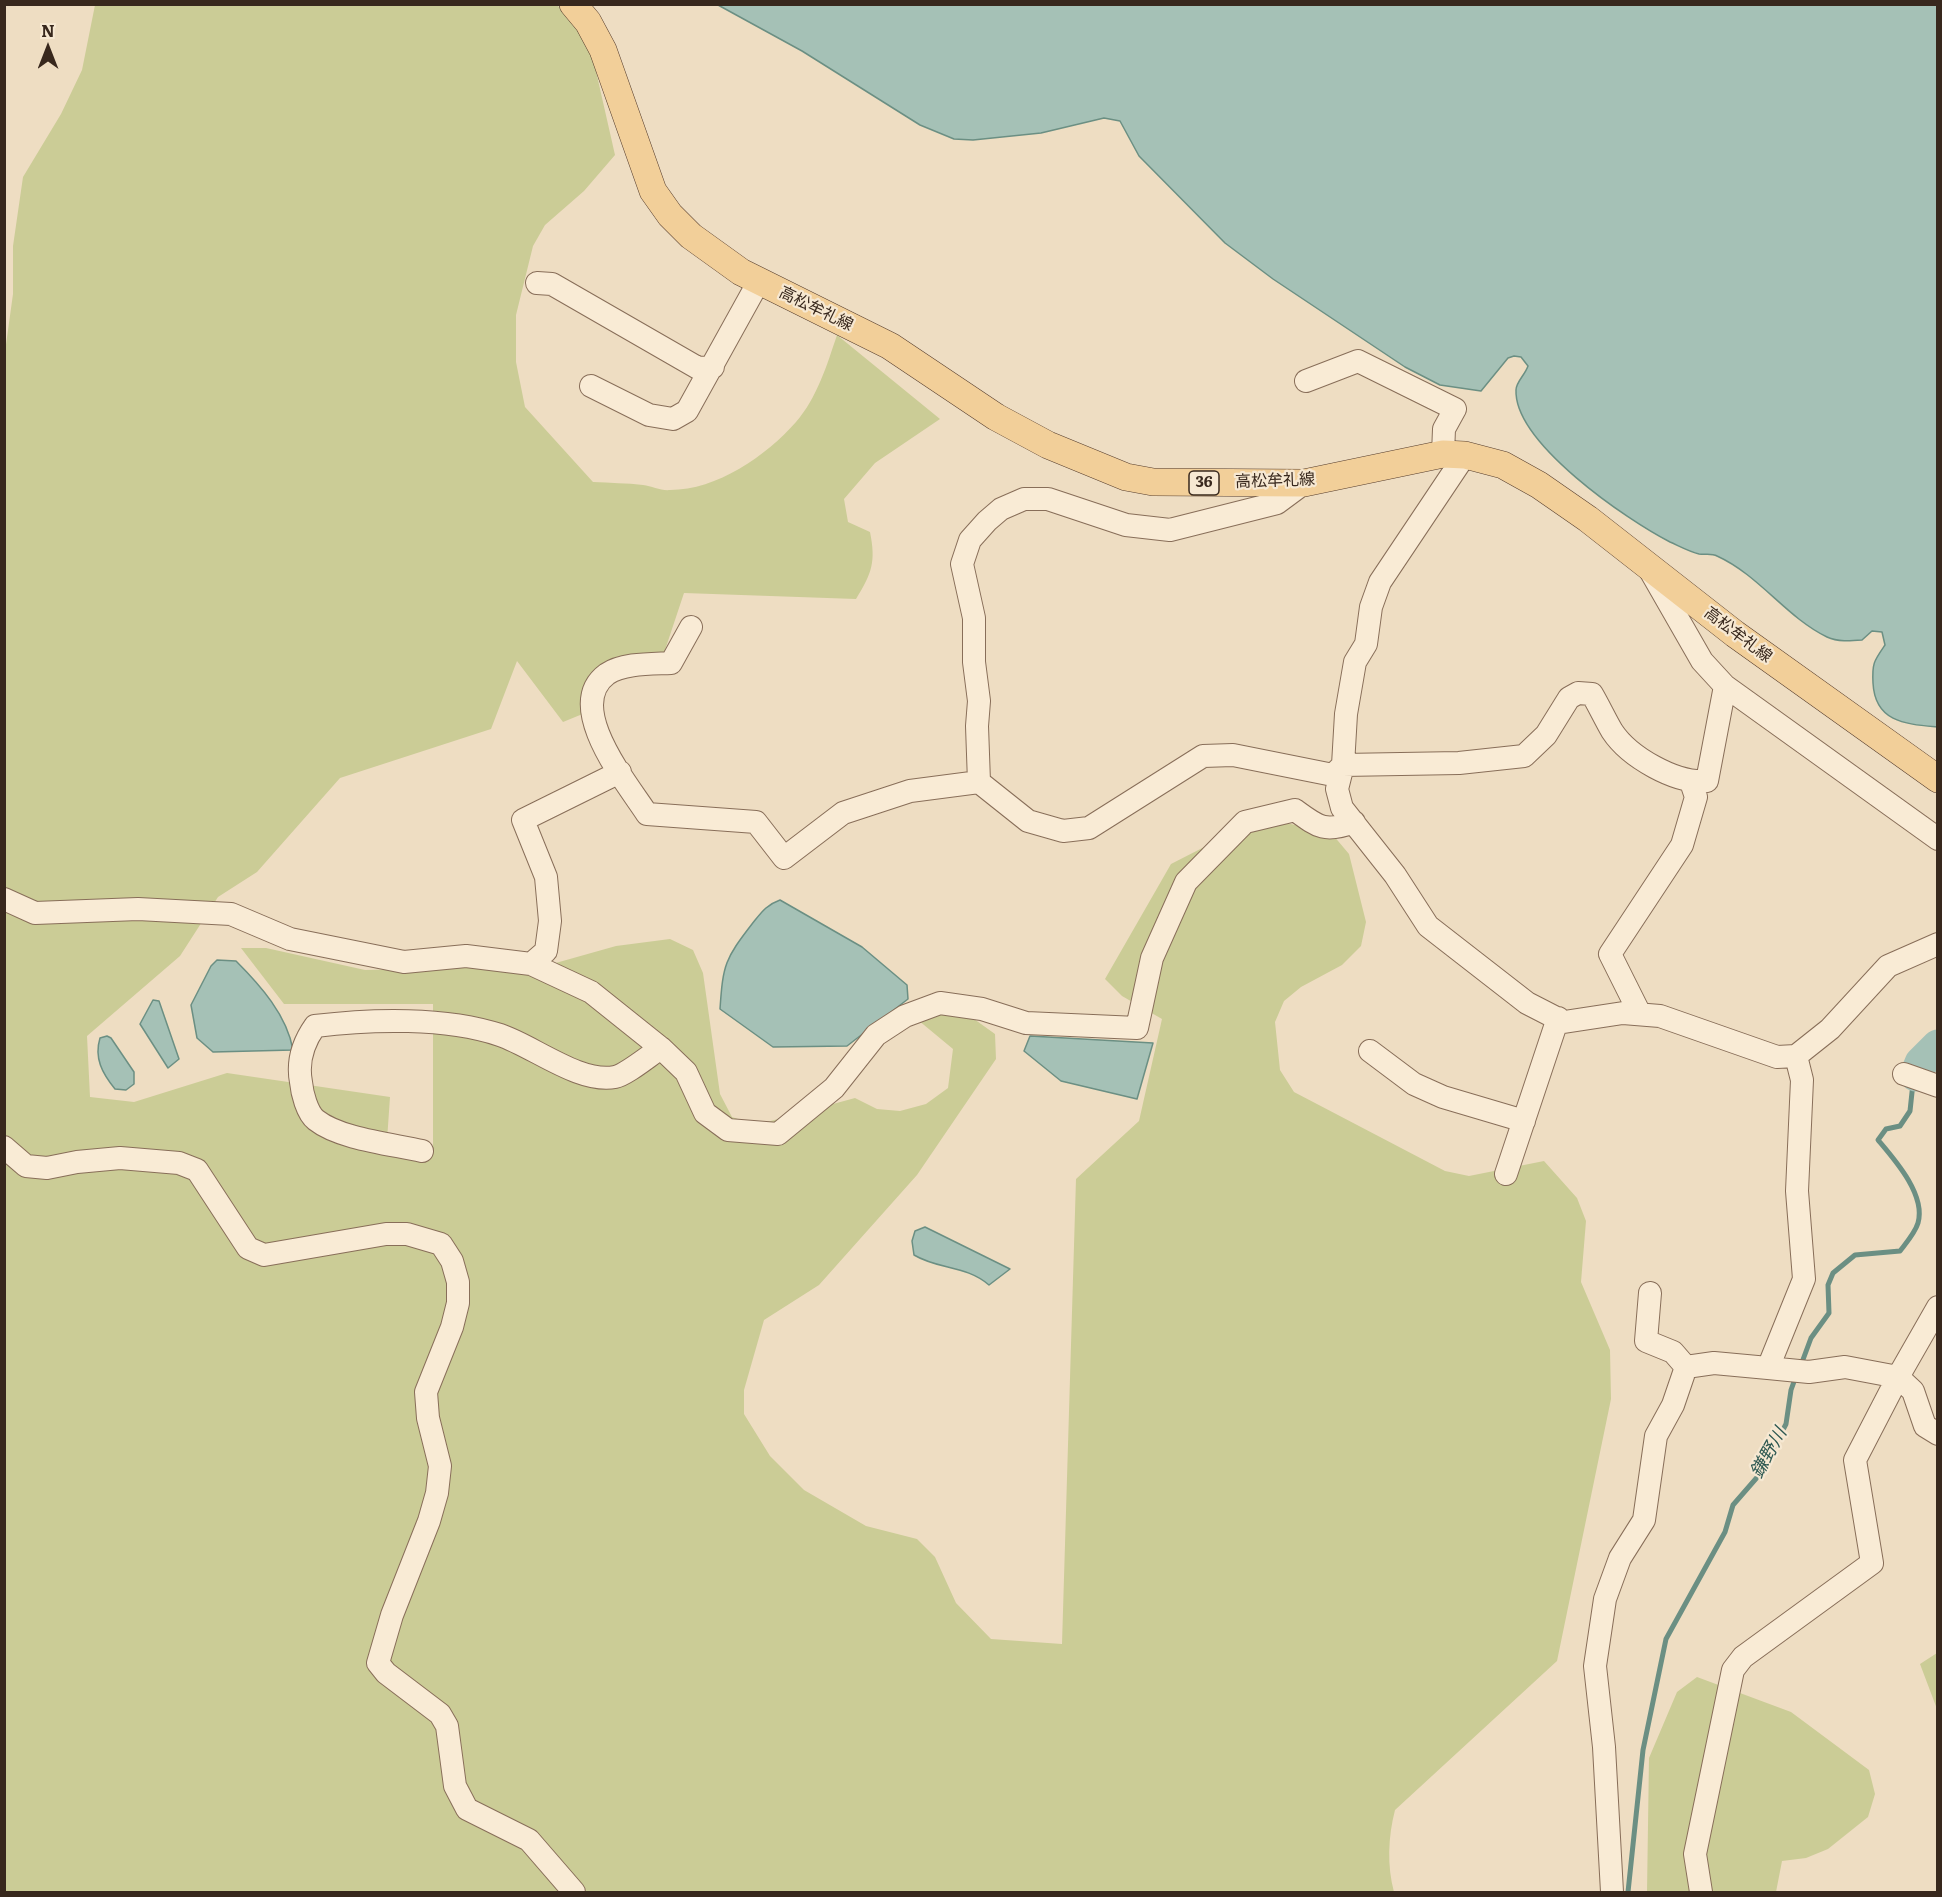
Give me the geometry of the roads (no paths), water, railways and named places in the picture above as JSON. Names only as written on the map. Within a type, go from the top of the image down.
[{"type":"main road","name":"高松牟礼線","points":[[573,4],[588,22],[603,50],[653,191],[670,215],[691,236],[741,272],[890,346],[996,417],[1027,434],[1126,477],[1153,482],[1304,483],[1454,454],[1503,465],[1539,485],[1588,519],[1735,634],[1938,779]]},
{"type":"street","points":[[591,386],[649,415],[673,419],[687,411],[759,281]]},
{"type":"street","points":[[537,283],[552,284],[698,368],[713,367]]},
{"type":"street","points":[[1306,381],[1359,361],[1455,409],[1444,429],[1454,454],[1380,582],[1371,607],[1366,644],[1355,662],[1346,714],[1343,765],[1338,789],[1342,808],[1395,875],[1428,926],[1527,1003],[1564,1022],[1623,1013],[1660,1016],[1777,1057],[1796,1056],[1830,1029],[1888,966],[1938,944]]},
{"type":"street","points":[[979,782],[976,726],[979,701],[974,662],[974,618],[962,564],[970,540],[987,521],[1001,509],[1024,499],[1048,499],[1126,525],[1170,530],[1276,503],[1304,483]]},
{"type":"street","points":[[1648,568],[1702,661],[1725,686],[1938,839]]},
{"type":"street","points":[[691,627],[671,663],[634,666],[616,671],[608,674],[598,685],[591,708],[596,733],[646,814],[756,822],[784,858],[843,813],[910,791],[979,782],[1028,821],[1063,831],[1089,828],[1203,756],[1233,754],[1333,775],[1343,765],[1459,763],[1524,756],[1546,735],[1569,698],[1578,693],[1592,694],[1613,733],[1657,769],[1691,782],[1707,781],[1725,686]]},
{"type":"street","points":[[531,964],[546,951],[550,921],[546,877],[523,820],[620,771]]},
{"type":"street","points":[[1640,1014],[1610,954],[1682,845],[1696,796],[1691,782]]},
{"type":"street","points":[[4,899],[35,913],[138,909],[231,914],[290,939],[405,963],[466,956],[531,964],[591,992],[661,1048],[686,1072],[705,1113],[728,1130],[778,1134],[834,1088],[876,1035],[905,1016],[940,1003],[982,1009],[1026,1023],[1137,1028],[1152,958],[1186,882],[1245,822],[1295,810],[1318,827],[1340,827],[1354,822]]},
{"type":"street","points":[[1506,1174],[1558,1018]]},
{"type":"street","points":[[422,1151],[338,1132],[314,1119],[303,1094],[298,1066],[307,1038],[315,1026],[349,1022],[433,1022],[500,1035],[590,1077],[616,1077],[661,1048]]},
{"type":"street","points":[[1370,1051],[1414,1084],[1443,1097],[1524,1121]]},
{"type":"street","points":[[1768,1368],[1804,1279],[1797,1191],[1802,1080],[1796,1056]]},
{"type":"street","points":[[1904,1074],[1938,1086]]},
{"type":"street","points":[[4,1147],[26,1166],[47,1168],[77,1161],[120,1158],[179,1163],[197,1170],[248,1248],[264,1255],[386,1233],[407,1233],[441,1244],[452,1261],[458,1282],[458,1303],[452,1327],[426,1392],[428,1418],[440,1466],[437,1493],[429,1521],[392,1615],[378,1663],[394,1680],[440,1714],[447,1726],[455,1786],[468,1809],[529,1840],[574,1893]]},
{"type":"street","points":[[1650,1293],[1646,1341],[1673,1352],[1686,1367]]},
{"type":"street","points":[[1701,1893],[1695,1854],[1733,1671],[1743,1657],[1872,1563],[1856,1460],[1898,1377],[1938,1307]]},
{"type":"street","points":[[1686,1367],[1714,1363],[1802,1372],[1845,1367],[1898,1377],[1913,1391],[1925,1426],[1938,1434]]},
{"type":"street","points":[[1612,1893],[1604,1746],[1595,1666],[1605,1599],[1620,1558],[1644,1520],[1656,1436],[1673,1405],[1686,1367]]},
{"type":"waterway","name":"鎌野川","points":[[1916,1075],[1921,1063],[1938,1046]]},
{"type":"waterway","name":"鎌野川","points":[[1801,1365],[1811,1338],[1829,1313],[1828,1285],[1833,1273],[1855,1255],[1900,1251],[1917,1227],[1918,1201],[1907,1178],[1878,1140],[1886,1129],[1900,1126],[1910,1111],[1913,1083]]},
{"type":"waterway","name":"鎌野川","points":[[1628,1892],[1643,1750],[1666,1639],[1725,1532],[1733,1505],[1760,1474],[1786,1424],[1791,1390],[1796,1376]]}]
